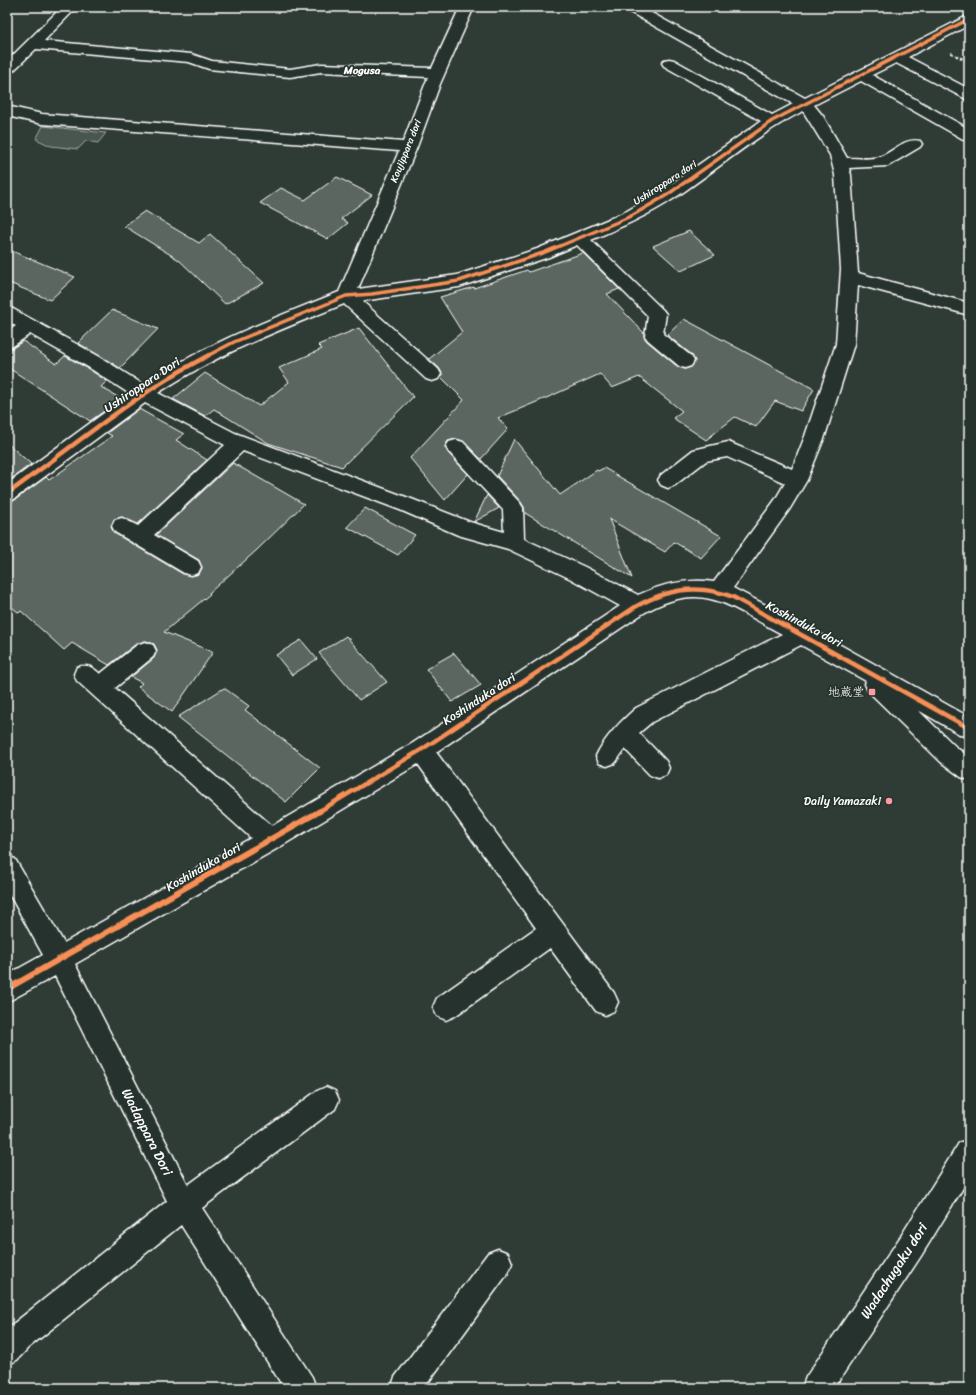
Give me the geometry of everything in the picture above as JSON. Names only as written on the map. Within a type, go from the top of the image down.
[{"type":"street","points":[[7,69],[70,7]]},
{"type":"street","name":"Koujippara dori","points":[[346,296],[409,146],[432,84],[467,7]]},
{"type":"street","points":[[631,7],[805,104],[815,116],[838,154],[843,175],[850,277],[845,344],[815,436],[797,480],[782,505],[719,591]]},
{"type":"street","name":"Ushiroppara dori","points":[[346,296],[460,281],[543,253],[633,215],[668,195],[772,120],[897,58],[969,19]]},
{"type":"street","points":[[33,44],[191,58],[209,65],[290,73],[321,68],[438,73]]},
{"type":"street","points":[[897,58],[969,95]]},
{"type":"street","points":[[669,63],[772,120]]},
{"type":"street","points":[[861,75],[969,136]]},
{"type":"street","points":[[7,111],[42,119],[409,146]]},
{"type":"street","points":[[840,163],[882,162],[914,144]]},
{"type":"street","points":[[579,238],[657,314],[654,336],[685,361]]},
{"type":"street","points":[[850,277],[969,309]]},
{"type":"street","points":[[346,296],[432,374]]},
{"type":"street","name":"Ushiroppara Dori","points":[[7,494],[178,371],[234,342],[346,296]]},
{"type":"street","points":[[7,313],[94,362],[144,394],[188,418],[240,442],[465,529],[514,543],[578,573],[636,605]]},
{"type":"street","points":[[7,340],[30,326]]},
{"type":"street","points":[[140,536],[240,442]]},
{"type":"street","points":[[456,447],[513,508],[514,543]]},
{"type":"street","points":[[668,480],[700,455],[728,449],[797,480]]},
{"type":"street","points":[[122,526],[191,567]]},
{"type":"street","name":"Koshinduka dori","points":[[7,989],[270,840],[421,750],[614,622],[636,605],[676,589],[703,588],[719,591],[802,634],[969,728]]},
{"type":"street","points":[[607,756],[624,733],[644,715],[802,634]]},
{"type":"street","points":[[145,651],[92,681],[270,840]]},
{"type":"street","points":[[854,663],[949,755],[969,770]]},
{"type":"street","points":[[624,733],[658,768]]},
{"type":"street","points":[[421,750],[605,1002]]},
{"type":"street","name":"Wadappara Dori","points":[[7,868],[60,960],[184,1205],[301,1388]]},
{"type":"street","points":[[446,1007],[553,931]]},
{"type":"street","points":[[7,1350],[18,1338],[184,1205],[326,1100]]},
{"type":"street","name":"Wadachugaku dori","points":[[817,1388],[911,1246],[969,1153]]},
{"type":"street","points":[[406,1388],[498,1263]]},
{"type":"shaded area","points":[[43,126],[106,133],[98,143],[86,141],[78,149],[51,146],[36,139]]},
{"type":"building","points":[[337,177],[372,195],[341,219],[348,223],[328,239],[260,203],[281,188],[305,200]]},
{"type":"building","points":[[145,211],[199,243],[210,234],[264,283],[225,304],[179,260],[124,226]]},
{"type":"building","points":[[689,231],[715,255],[681,271],[653,246]]},
{"type":"building","points":[[7,249],[75,277],[50,300],[7,282]]},
{"type":"building","points":[[583,253],[619,289],[607,294],[644,333],[644,337],[647,341],[678,367],[685,369],[691,367],[695,362],[692,355],[667,335],[684,319],[814,389],[801,411],[775,401],[756,427],[735,417],[706,440],[673,418],[682,411],[639,377],[612,388],[600,374],[498,418],[508,429],[481,459],[463,441],[456,439],[448,441],[445,446],[448,453],[468,474],[445,500],[410,458],[464,400],[441,377],[442,373],[439,368],[429,359],[462,332],[440,297],[474,288],[527,270],[529,272]]},
{"type":"building","points":[[112,310],[158,329],[120,368],[78,343]]},
{"type":"building","points":[[359,328],[413,397],[342,467],[268,443],[214,409],[205,416],[173,399],[205,373],[259,406],[289,382],[279,368],[322,349],[318,345]]},
{"type":"building","points":[[23,341],[56,364],[65,356],[87,368],[107,381],[101,387],[121,399],[90,421],[7,367],[7,352]]},
{"type":"building","points":[[139,409],[184,434],[176,440],[207,460],[138,524],[122,517],[114,519],[111,527],[114,533],[183,574],[191,576],[199,574],[202,568],[199,560],[156,535],[233,463],[304,504],[258,549],[209,593],[210,594],[164,632],[213,652],[172,712],[138,687],[142,683],[131,677],[154,658],[157,650],[154,644],[146,641],[136,644],[109,665],[72,643],[64,650],[21,611],[19,613],[7,603],[7,503],[15,500],[46,477],[49,480],[112,436],[107,433]]},
{"type":"building","points":[[514,439],[560,495],[597,470],[598,471],[604,468],[721,536],[701,558],[674,542],[665,552],[609,519],[632,578],[525,513],[521,502],[497,476]]},
{"type":"building","points":[[7,443],[31,464],[7,482]]},
{"type":"building","points":[[487,495],[499,508],[474,522]]},
{"type":"building","points":[[365,508],[415,535],[398,555],[347,527]]},
{"type":"building","points":[[346,636],[387,682],[359,700],[319,653]]},
{"type":"building","points":[[301,640],[317,659],[292,675],[276,655]]},
{"type":"building","points":[[454,653],[481,685],[452,702],[426,669]]},
{"type":"building","points":[[224,688],[249,706],[245,710],[320,768],[286,802],[178,717]]},
{"type":"cycle path","points":[[7,494],[178,371],[234,342],[346,296],[372,294],[459,281],[543,253],[615,223],[633,215],[667,195],[772,121],[969,19]]},
{"type":"cycle path","points":[[7,989],[270,840],[421,750],[624,614],[645,601],[668,592],[692,588],[714,590],[742,601],[969,728]]},
{"type":"place","name":"地蔵堂","points":[[872,692]]},
{"type":"place","name":"Daily Yamazaki","points":[[889,801]]},
{"type":"district","name":"Mogusa","points":[[362,70]]}]
